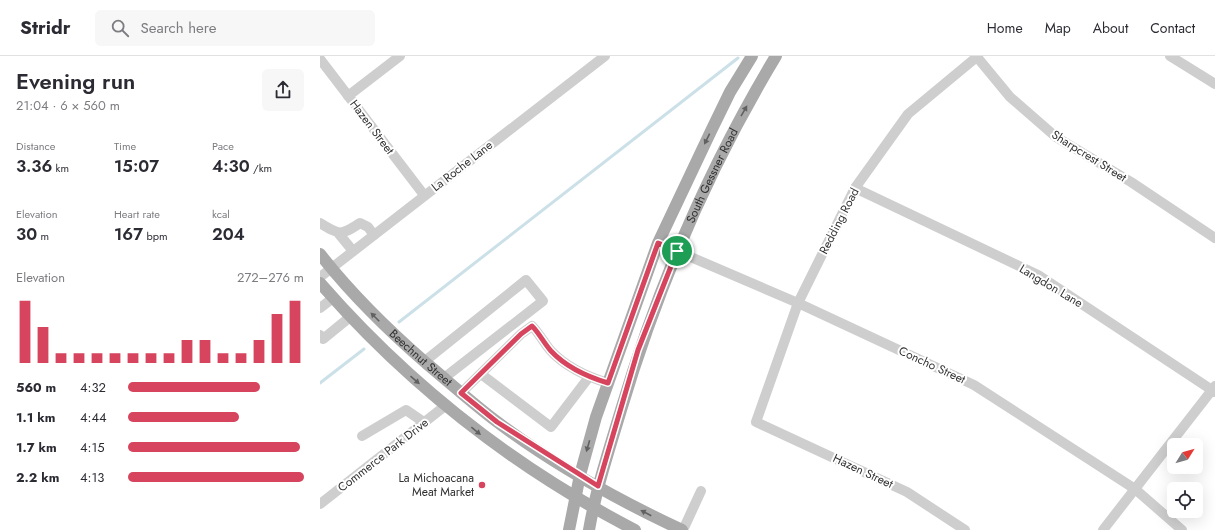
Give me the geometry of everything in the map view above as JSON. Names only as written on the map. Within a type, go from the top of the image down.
[{"type":"main road","name":"South Gessner Road","points":[[569,530],[580,475],[608,383],[658,243],[717,118],[752,56]]},
{"type":"main road","name":"South Gessner Road","points":[[589,530],[598,486],[638,350],[677,251],[710,175],[735,126],[776,56]]},
{"type":"main road","name":"Beechnut Street","points":[[320,254],[379,321],[461,393],[497,422],[598,486],[647,514],[682,530]]},
{"type":"main road","name":"Beechnut Street","points":[[320,283],[350,317],[408,374],[445,406],[523,465],[593,509],[635,530]]},
{"type":"street","points":[[348,96],[400,56]]},
{"type":"street","name":"La Roche Lane","points":[[320,277],[605,56]]},
{"type":"street","name":"Redding Road","points":[[756,422],[798,303],[855,188],[908,114],[977,56]]},
{"type":"street","name":"Sharpcrest Street","points":[[977,56],[1010,97],[1056,137],[1131,182],[1215,238]]},
{"type":"street","points":[[1170,56],[1215,84]]},
{"type":"street","name":"Hazen Street","points":[[320,59],[424,195]]},
{"type":"street","name":"Langdon Lane","points":[[855,188],[1038,275],[1214,389]]},
{"type":"street","points":[[320,223],[339,234],[353,251]]},
{"type":"street","points":[[339,234],[346,232],[360,223],[368,227],[374,235]]},
{"type":"street","name":"Concho Street","points":[[658,243],[798,303],[974,385],[1135,489],[1182,530]]},
{"type":"street","points":[[425,361],[526,280],[543,301],[444,378]]},
{"type":"street","points":[[320,308],[333,298]]},
{"type":"street","points":[[320,336],[323,339],[350,317]]},
{"type":"street","points":[[461,393],[521,334],[532,326],[542,336],[551,351],[589,377],[608,383]]},
{"type":"street","points":[[481,374],[551,427],[589,377]]},
{"type":"street","points":[[1103,530],[1214,389]]},
{"type":"street","name":"Commerce Park Drive","points":[[320,504],[445,406]]},
{"type":"street","points":[[362,436],[406,410],[425,422]]},
{"type":"street","name":"Hazen Street","points":[[756,422],[907,492],[964,530]]},
{"type":"street","points":[[682,530],[701,491]]},
{"type":"waterway","points":[[399,322],[738,58]]},
{"type":"waterway","points":[[320,383],[364,349]]},
{"type":"place","name":"La Michoacana Meat Market","points":[[482,485]]},
{"type":"route","points":[[658,243],[677,251],[638,350],[598,486],[537,449],[497,422],[461,393],[521,334],[532,326],[542,336],[551,351],[589,377],[608,383],[658,243]]}]
